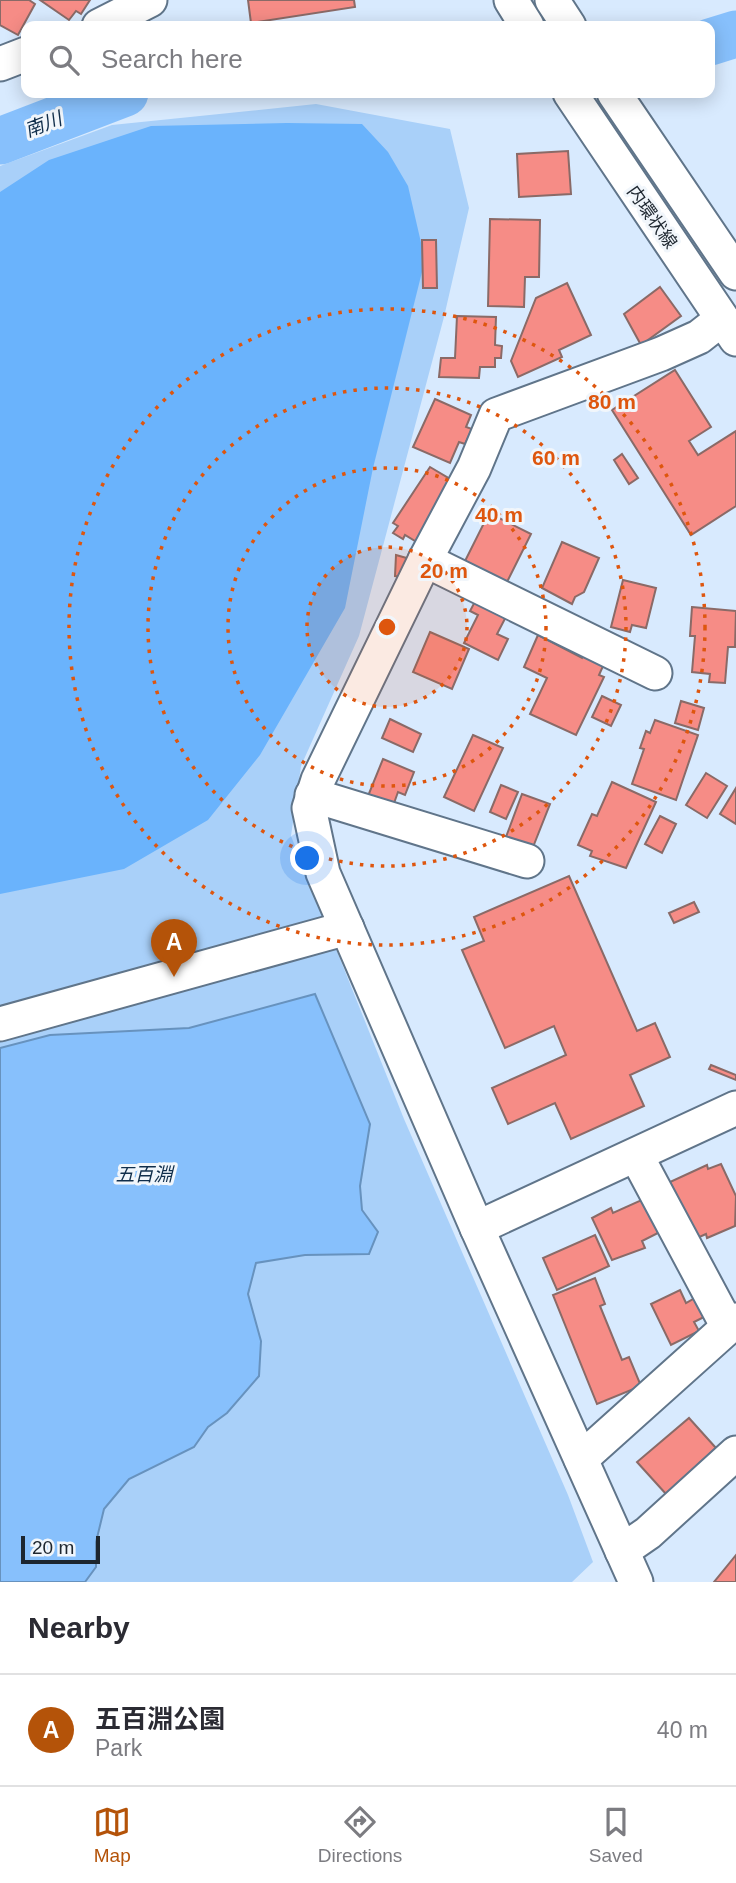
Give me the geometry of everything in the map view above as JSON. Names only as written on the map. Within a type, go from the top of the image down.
[{"type":"street","points":[[109,21],[149,0]]},
{"type":"street","points":[[511,0],[524,21]]},
{"type":"street","points":[[552,0],[566,21]]},
{"type":"street","points":[[0,64],[21,56]]},
{"type":"street","name":"内環状線","points":[[573,98],[729,329]]},
{"type":"street","name":"内環状線","points":[[617,98],[736,273]]},
{"type":"street","points":[[636,1582],[346,928],[323,873],[309,808],[312,794],[425,560],[474,468],[494,418],[501,411],[661,354],[698,337],[729,329]]},
{"type":"street","points":[[425,560],[655,673]]},
{"type":"street","points":[[312,794],[527,861]]},
{"type":"street","points":[[0,1024],[346,928]]},
{"type":"street","points":[[477,1228],[736,1108]]},
{"type":"street","points":[[581,1459],[732,1323],[636,1155]]},
{"type":"street","points":[[622,1551],[648,1533],[736,1453]]},
{"type":"shaded area","points":[[316,104],[450,129],[469,208],[444,317],[359,636],[301,766],[291,836],[404,1119],[568,1495],[593,1562],[572,1582],[0,1582],[0,166],[112,125]]},
{"type":"shaded area","points":[[362,124],[388,152],[408,186],[425,260],[373,468],[345,608],[260,755],[208,820],[124,869],[0,894],[0,192],[49,160],[151,126]]},
{"type":"water","name":"五百淵","points":[[315,994],[370,1124],[360,1186],[362,1210],[378,1232],[369,1254],[305,1255],[256,1263],[248,1294],[261,1341],[259,1376],[227,1413],[208,1427],[194,1447],[129,1479],[104,1509],[96,1542],[96,1567],[85,1582],[0,1582],[0,1048],[50,1035],[189,1028]]},
{"type":"building","points":[[0,0],[29,0],[35,4],[26,21],[21,21],[18,35],[0,25]]},
{"type":"building","points":[[40,0],[90,0],[81,14],[76,11],[69,20]]},
{"type":"building","points":[[248,0],[354,0],[355,7],[251,21]]},
{"type":"building","points":[[568,151],[571,194],[519,197],[517,154]]},
{"type":"building","points":[[490,219],[540,220],[539,277],[525,277],[524,307],[488,306]]},
{"type":"building","points":[[422,240],[436,240],[437,288],[423,288]]},
{"type":"building","points":[[567,283],[591,335],[559,350],[562,357],[518,377],[511,361],[536,298]]},
{"type":"building","points":[[660,287],[681,316],[641,345],[624,314]]},
{"type":"building","points":[[457,316],[496,317],[495,345],[502,346],[501,358],[495,358],[495,367],[480,367],[479,378],[439,377],[441,358],[455,358]]},
{"type":"building","points":[[675,370],[711,427],[689,441],[698,455],[736,431],[736,506],[691,535],[612,410]]},
{"type":"building","points":[[435,399],[471,415],[466,427],[472,429],[465,444],[459,442],[450,463],[413,447]]},
{"type":"building","points":[[622,454],[638,478],[629,484],[614,460]]},
{"type":"building","points":[[430,467],[450,479],[420,544],[405,535],[403,539],[393,533],[398,526],[393,523]]},
{"type":"building","points":[[489,513],[531,534],[507,582],[491,574],[489,578],[463,565]]},
{"type":"building","points":[[562,542],[599,558],[584,592],[575,597],[572,604],[542,588]]},
{"type":"building","points":[[396,555],[410,559],[403,577],[395,576]]},
{"type":"building","points":[[623,580],[656,588],[646,628],[632,625],[630,632],[611,627]]},
{"type":"building","points":[[479,594],[510,609],[497,634],[508,639],[498,660],[464,643],[478,615],[470,611]]},
{"type":"building","points":[[692,607],[736,611],[735,647],[728,647],[725,683],[709,682],[710,674],[692,672],[695,636],[690,636]]},
{"type":"building","points":[[430,632],[469,649],[452,689],[413,672]]},
{"type":"building","points":[[538,635],[582,658],[588,646],[608,655],[599,675],[604,677],[576,735],[530,714],[547,678],[524,667]]},
{"type":"building","points":[[602,696],[621,705],[611,726],[592,717]]},
{"type":"building","points":[[681,701],[704,708],[698,730],[675,723]]},
{"type":"building","points":[[390,719],[421,734],[413,752],[382,738]]},
{"type":"building","points":[[655,720],[698,735],[676,800],[632,784],[644,749],[640,748],[646,731],[650,733]]},
{"type":"building","points":[[473,735],[503,748],[474,811],[444,797]]},
{"type":"building","points":[[383,759],[414,772],[405,795],[398,792],[393,806],[368,796]]},
{"type":"building","points":[[706,773],[727,786],[707,818],[686,805]]},
{"type":"building","points":[[612,782],[656,802],[626,868],[590,856],[592,851],[578,845],[592,814],[597,816]]},
{"type":"building","points":[[501,785],[518,792],[506,819],[490,812]]},
{"type":"building","points":[[736,788],[736,824],[720,814]]},
{"type":"building","points":[[522,794],[550,804],[533,847],[506,837]]},
{"type":"building","points":[[660,816],[676,824],[662,853],[645,844]]},
{"type":"building","points":[[569,876],[637,1031],[655,1023],[670,1057],[630,1075],[644,1106],[571,1139],[555,1103],[508,1124],[492,1088],[566,1055],[554,1026],[505,1048],[462,950],[484,941],[474,917]]},
{"type":"building","points":[[694,902],[699,912],[674,923],[669,913]]},
{"type":"building","points":[[711,1065],[736,1075],[736,1080],[709,1069]]},
{"type":"building","points":[[721,1164],[736,1196],[735,1226],[707,1238],[706,1234],[695,1239],[670,1182],[707,1165],[708,1169]]},
{"type":"building","points":[[646,1198],[658,1233],[642,1241],[645,1248],[612,1260],[592,1218],[611,1208],[613,1213]]},
{"type":"building","points":[[595,1235],[609,1266],[557,1290],[543,1258]]},
{"type":"building","points":[[595,1278],[605,1304],[600,1306],[622,1360],[629,1357],[641,1386],[597,1404],[553,1295]]},
{"type":"building","points":[[680,1290],[686,1303],[695,1298],[704,1317],[694,1322],[699,1331],[671,1345],[651,1304]]},
{"type":"building","points":[[689,1418],[716,1448],[666,1494],[637,1462]]},
{"type":"building","points":[[736,1555],[736,1582],[714,1582]]},
{"type":"waterway","name":"南川","points":[[715,40],[736,34]]},
{"type":"waterway","name":"南川","points":[[0,141],[112,98]]},
{"type":"place","name":"五百淵公園","points":[[174,977]]}]
